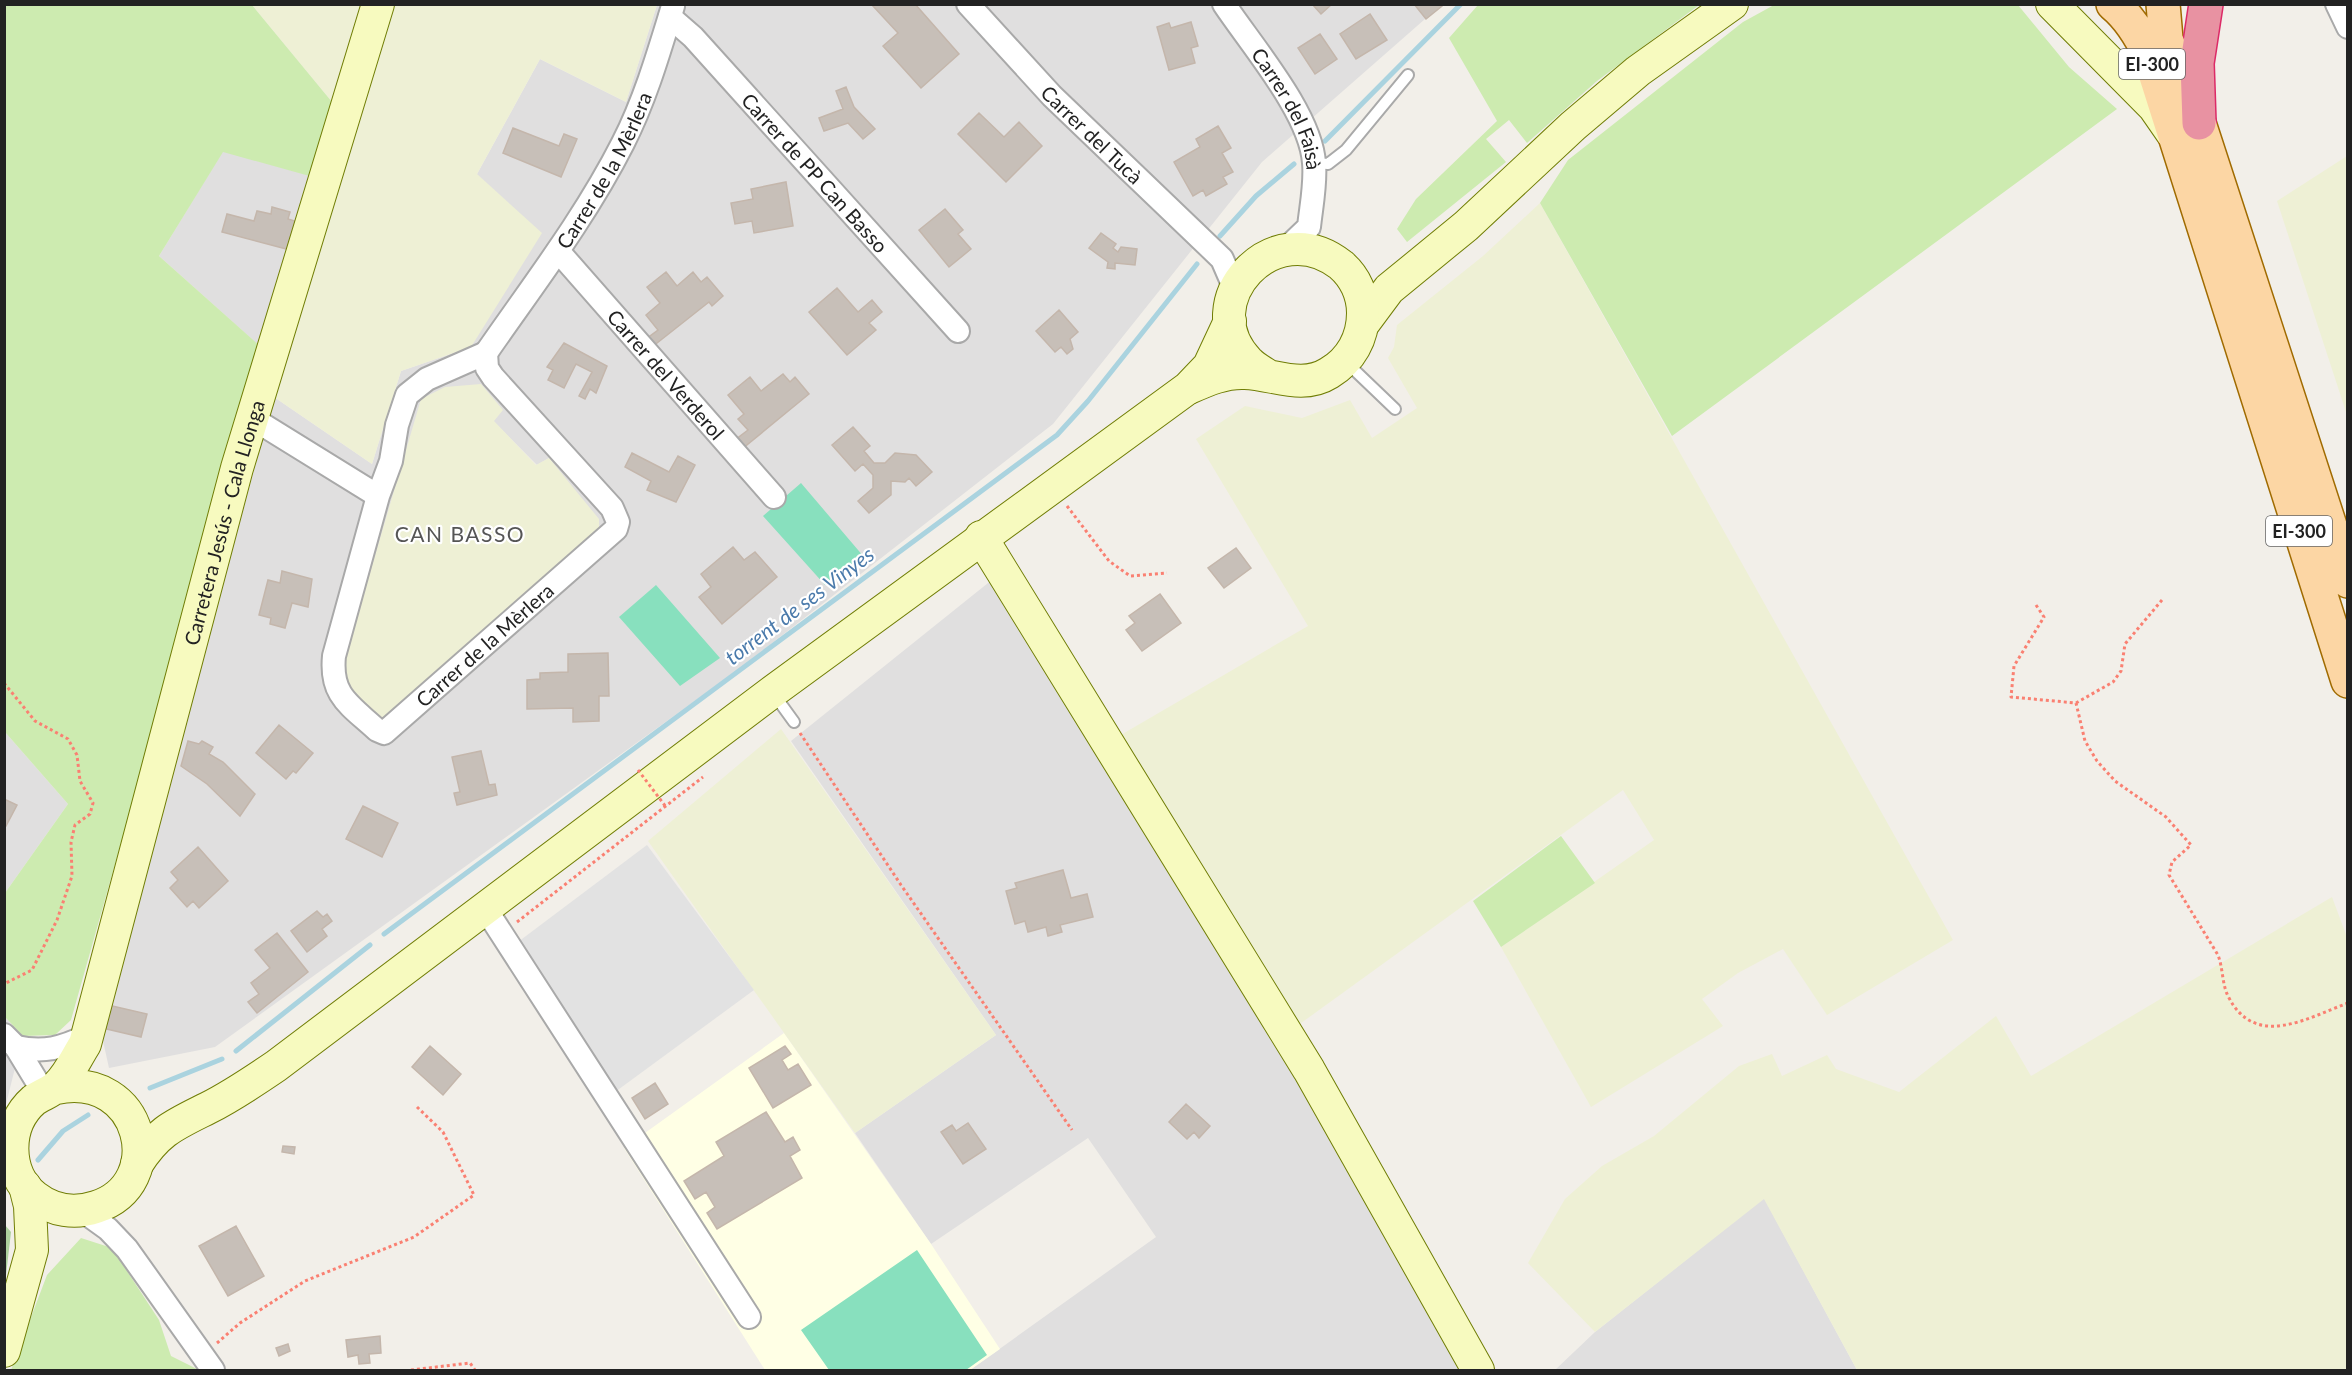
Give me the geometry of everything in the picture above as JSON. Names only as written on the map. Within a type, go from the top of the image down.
[{"type":"highway","name":"EI-300","points":[[2186,128],[2206,4]]},
{"type":"main road","name":"Carretera Jesús - Cala Llonga","points":[[50,1090],[86,1040],[252,418],[378,4]]},
{"type":"main road","points":[[1188,388],[1230,374],[1267,375],[1287,381],[1308,381],[1328,374],[1345,361],[1357,344],[1363,324],[1389,289],[1466,226],[1573,126],[1638,71],[1732,4]]},
{"type":"main road","points":[[2052,4],[2154,107],[2186,128]]},
{"type":"main road","name":"EI-300","points":[[2114,4],[2124,13],[2141,36],[2186,128],[2348,581]]},
{"type":"main road","name":"EI-300","points":[[2163,4],[2166,39],[2186,128],[2348,681]]},
{"type":"main road","points":[[32,1250],[51,1229],[80,1211],[111,1200],[130,1177],[157,1136],[184,1118],[208,1108],[276,1066],[772,692],[1050,486],[1188,388],[1209,366],[1230,321],[1234,290],[1242,276],[1272,255],[1307,249],[1338,263],[1385,276],[1408,272]]},
{"type":"main road","points":[[1338,263],[1360,295],[1363,324]]},
{"type":"main road","points":[[1230,321],[1236,343],[1249,362],[1267,375]]},
{"type":"main road","points":[[981,537],[1309,1070],[1478,1371]]},
{"type":"main road","points":[[86,1040],[116,1100],[137,1133],[130,1177]]},
{"type":"main road","points":[[4,1351],[32,1250],[30,1206],[15,1174],[11,1127],[33,1101],[50,1090],[84,1085],[152,1115],[184,1118]]},
{"type":"main road","points":[[15,1174],[38,1199],[53,1208],[80,1211]]},
{"type":"street","name":"Carrer del Tucà","points":[[968,4],[1052,96],[1221,259],[1234,290]]},
{"type":"street","name":"Carrer del Faisà","points":[[1224,4],[1298,112],[1308,136],[1314,163],[1309,227]]},
{"type":"street","points":[[2337,4],[2348,27]]},
{"type":"street","name":"Carrer de la Mèrlera","points":[[486,353],[488,368],[493,377],[612,508],[618,522],[616,529],[384,733],[377,730],[338,694],[333,674],[334,656],[378,496],[391,461],[398,424],[407,395],[427,379],[486,353],[558,251],[623,143],[646,91],[671,11]]},
{"type":"street","name":"Carrer de PP Can Basso","points":[[671,11],[958,331]]},
{"type":"street","points":[[1221,259],[1272,255],[1309,227],[1338,263]]},
{"type":"street","name":"Carrer del Verderol","points":[[558,251],[774,497]]},
{"type":"street","points":[[252,418],[378,496]]},
{"type":"street","points":[[485,908],[749,1317]]},
{"type":"street","points":[[10,1041],[34,1051],[56,1049],[86,1040]]},
{"type":"street","points":[[10,1041],[50,1090]]},
{"type":"street","points":[[127,1249],[120,1222],[130,1177]]},
{"type":"street","points":[[80,1211],[108,1229],[127,1249],[207,1363]]},
{"type":"lane","points":[[1314,163],[1328,164],[1346,150],[1408,75]]},
{"type":"lane","points":[[1345,361],[1395,409]]},
{"type":"lane","points":[[772,692],[794,722]]},
{"type":"path","points":[[1050,486],[1110,561],[1130,576],[1167,573]]},
{"type":"path","points":[[2036,605],[2044,617],[2014,666],[2011,697],[2076,703],[2113,682],[2121,671],[2125,644],[2162,600]]},
{"type":"path","points":[[4,683],[35,721],[68,739],[76,755],[80,781],[93,803],[90,814],[75,825],[71,842],[72,876],[57,920],[32,970],[4,984]]},
{"type":"path","points":[[2076,703],[2085,741],[2097,761],[2115,781],[2166,818],[2191,845],[2172,862],[2169,875],[2218,955],[2227,994],[2236,1009],[2250,1020],[2267,1028],[2284,1027],[2348,1003]]},
{"type":"path","points":[[794,722],[901,885],[1072,1130]]},
{"type":"path","points":[[638,770],[666,807]]},
{"type":"path","points":[[513,925],[696,785]]},
{"type":"path","points":[[207,1363],[240,1323],[305,1281],[414,1237],[474,1195],[443,1132],[417,1107]]},
{"type":"path","points":[[411,1371],[470,1363],[475,1371]]},
{"type":"shaded area","points":[[252,5],[366,5],[332,102]]},
{"type":"shaded area","points":[[390,5],[657,5],[626,102],[540,59],[477,174],[542,233],[471,347],[401,371],[372,464],[274,397]]},
{"type":"shaded area","points":[[657,5],[1441,5],[1262,162],[1053,424],[739,669],[215,1047],[109,1068],[101,1032],[274,397],[372,464],[401,371],[471,347],[477,174],[540,59],[626,102]],"holes":[[[445,387],[493,421],[537,465],[549,458],[599,530]]]},
{"type":"shaded area","points":[[223,151],[339,184],[283,367],[159,256]]},
{"type":"shaded area","points":[[2347,156],[2347,415],[2277,201]]},
{"type":"shaded area","points":[[1540,203],[1953,940],[1827,1015],[1783,949],[1738,973],[1702,999],[1723,1026],[1591,1107],[1501,947],[1654,840],[1623,790],[1297,1026],[1119,736],[1308,626],[1196,439],[1245,406],[1302,418],[1350,400],[1372,438],[1417,408],[1388,358],[1394,347],[1397,325],[1483,256]]},
{"type":"shaded area","points":[[481,384],[503,410],[494,421],[536,465],[549,458],[599,519],[599,530],[389,718],[375,716],[349,687],[342,668],[421,399],[445,387]]},
{"type":"shaded area","points":[[993,579],[1326,1123],[1466,1370],[970,1370],[1156,1237],[1088,1138],[931,1244],[855,1133],[996,1035],[791,741]]},
{"type":"shaded area","points":[[781,729],[996,1035],[855,1133],[648,841]]},
{"type":"shaded area","points":[[5,732],[68,804],[5,893]]},
{"type":"shaded area","points":[[647,845],[754,990],[615,1092],[518,942]]},
{"type":"shaded area","points":[[2332,897],[2348,940],[2347,1370],[1857,1370],[1764,1199],[1595,1332],[1528,1263],[1565,1199],[1602,1166],[1654,1136],[1739,1066],[1772,1054],[1782,1076],[1827,1055],[1836,1069],[1899,1092],[1996,1016],[2031,1076]]},
{"type":"shaded area","points":[[5,1017],[23,1036],[5,1108]]},
{"type":"shaded area","points":[[784,1033],[931,1244],[1000,1349],[970,1370],[765,1370],[624,1148]]},
{"type":"shaded area","points":[[1764,1198],[1857,1370],[1555,1370],[1595,1332]]},
{"type":"green space","points":[[5,5],[252,5],[332,102],[313,177],[223,152],[159,256],[261,347],[71,1020],[55,1035],[23,1036],[5,1017],[5,893],[68,804],[5,732]]},
{"type":"green space","points":[[1478,5],[1699,5],[1597,81],[1527,143],[1509,120],[1486,139],[1506,162],[1407,242],[1397,229],[1416,199],[1497,121],[1449,38]]},
{"type":"green space","points":[[1774,5],[2018,5],[2069,67],[2117,109],[1672,436],[1540,203],[1568,160],[1743,22]]},
{"type":"green space","points":[[801,483],[864,557],[825,585],[763,516]]},
{"type":"green space","points":[[656,585],[720,658],[680,686],[619,617]]},
{"type":"green space","points":[[1561,836],[1595,883],[1501,947],[1473,901]]},
{"type":"green space","points":[[5,1225],[11,1232],[5,1284]]},
{"type":"green space","points":[[81,1238],[112,1248],[159,1320],[171,1356],[199,1370],[11,1370],[47,1275]]},
{"type":"green space","points":[[917,1250],[987,1355],[966,1370],[829,1370],[801,1330]]},
{"type":"building","points":[[915,4],[959,54],[921,88],[883,46],[898,33],[872,5]]},
{"type":"building","points":[[1312,4],[1332,4],[1321,14]]},
{"type":"building","points":[[1414,4],[1441,4],[1442,6],[1426,19]]},
{"type":"building","points":[[1370,14],[1387,40],[1356,59],[1340,34]]},
{"type":"building","points":[[1191,22],[1198,46],[1191,48],[1195,63],[1169,70],[1157,27],[1169,23],[1171,28]]},
{"type":"building","points":[[1320,34],[1337,59],[1315,74],[1298,48]]},
{"type":"building","points":[[846,87],[854,107],[875,129],[863,139],[848,123],[824,131],[819,118],[843,109],[836,91]]},
{"type":"building","points":[[979,113],[1004,137],[1019,122],[1042,146],[1006,182],[958,134]]},
{"type":"building","points":[[1218,126],[1231,148],[1222,153],[1233,172],[1223,177],[1227,184],[1206,196],[1203,190],[1193,196],[1174,162],[1200,147],[1196,139]]},
{"type":"building","points":[[513,128],[559,146],[564,134],[577,139],[561,177],[503,153]]},
{"type":"building","points":[[786,182],[793,226],[754,233],[752,221],[735,224],[731,203],[753,199],[751,189]]},
{"type":"building","points":[[272,207],[290,212],[288,219],[301,223],[294,251],[222,232],[227,214],[254,221],[257,211],[271,214]]},
{"type":"building","points":[[945,209],[963,230],[958,234],[971,249],[949,267],[919,230]]},
{"type":"building","points":[[1101,233],[1116,244],[1113,248],[1118,252],[1121,247],[1137,249],[1135,265],[1115,263],[1115,269],[1107,268],[1108,262],[1089,248]]},
{"type":"building","points":[[666,272],[677,286],[693,272],[701,282],[707,277],[723,296],[712,306],[709,302],[652,347],[646,339],[658,330],[646,315],[660,303],[647,287]]},
{"type":"building","points":[[837,288],[858,312],[872,300],[882,312],[869,323],[876,330],[847,355],[809,312]]},
{"type":"building","points":[[1059,310],[1078,332],[1070,339],[1073,349],[1067,354],[1061,347],[1055,352],[1036,331]]},
{"type":"building","points":[[564,343],[607,366],[596,393],[590,389],[585,399],[579,396],[592,372],[576,364],[564,388],[548,380],[553,370],[547,367]]},
{"type":"building","points":[[783,374],[790,382],[795,377],[809,394],[742,449],[735,440],[748,430],[738,419],[744,414],[728,395],[750,377],[761,391]]},
{"type":"building","points":[[853,427],[870,446],[864,451],[874,463],[885,463],[895,453],[916,455],[932,472],[916,486],[909,478],[905,482],[891,481],[891,495],[869,513],[858,501],[873,488],[873,475],[863,464],[855,471],[832,445]]},
{"type":"building","points":[[632,453],[669,472],[678,456],[695,465],[676,502],[647,490],[651,481],[625,467]]},
{"type":"building","points":[[733,547],[744,560],[755,552],[777,577],[722,624],[699,597],[711,587],[701,574]]},
{"type":"building","points":[[1236,548],[1251,568],[1224,588],[1208,568]]},
{"type":"building","points":[[282,571],[312,579],[308,607],[292,603],[285,628],[270,624],[271,618],[259,615],[268,580],[280,583]]},
{"type":"building","points":[[1160,594],[1181,623],[1142,651],[1126,630],[1135,623],[1129,616]]},
{"type":"building","points":[[608,653],[609,696],[599,696],[599,721],[573,722],[573,708],[527,709],[527,680],[540,679],[540,673],[568,672],[568,654]]},
{"type":"building","points":[[279,725],[313,753],[296,773],[293,771],[286,779],[256,753]]},
{"type":"building","points":[[188,741],[199,744],[202,741],[213,747],[209,754],[223,762],[255,794],[240,816],[207,784],[181,766]]},
{"type":"building","points":[[481,751],[489,785],[495,784],[497,795],[457,805],[454,793],[460,792],[452,757]]},
{"type":"building","points":[[4,799],[17,805],[6,826],[4,825]]},
{"type":"building","points":[[363,806],[398,823],[382,857],[346,839]]},
{"type":"building","points":[[198,847],[228,881],[199,908],[193,901],[187,907],[170,888],[178,880],[171,872]]},
{"type":"building","points":[[1063,870],[1071,898],[1087,894],[1093,917],[1060,925],[1062,932],[1048,936],[1046,927],[1028,932],[1025,921],[1015,924],[1006,891],[1017,888],[1015,883]]},
{"type":"building","points":[[317,911],[323,917],[327,914],[332,921],[322,929],[327,936],[307,952],[291,931]]},
{"type":"building","points":[[277,933],[308,972],[257,1013],[248,1002],[259,994],[251,983],[270,968],[255,950]]},
{"type":"building","points":[[108,1005],[147,1014],[141,1037],[102,1028]]},
{"type":"building","points":[[430,1046],[461,1074],[443,1095],[412,1067]]},
{"type":"building","points":[[785,1046],[791,1054],[782,1060],[788,1070],[798,1064],[811,1085],[773,1108],[749,1068]]},
{"type":"building","points":[[655,1083],[668,1104],[645,1119],[632,1098]]},
{"type":"building","points":[[1186,1104],[1210,1126],[1199,1138],[1194,1132],[1187,1139],[1169,1122]]},
{"type":"building","points":[[766,1112],[785,1142],[793,1137],[800,1150],[790,1156],[802,1178],[717,1229],[707,1213],[715,1207],[706,1192],[695,1199],[684,1181],[724,1156],[716,1142]]},
{"type":"building","points":[[968,1123],[986,1149],[963,1164],[941,1132],[952,1125],[956,1131]]},
{"type":"building","points":[[283,1146],[295,1147],[294,1154],[282,1152]]},
{"type":"building","points":[[236,1226],[264,1276],[228,1296],[199,1246]]},
{"type":"building","points":[[380,1336],[381,1353],[369,1354],[370,1363],[359,1364],[358,1355],[348,1357],[346,1340]]},
{"type":"building","points":[[288,1344],[290,1351],[279,1356],[276,1348]]},
{"type":"waterway","name":"torrent de ses Vinyes","points":[[1325,141],[1461,4]]},
{"type":"waterway","name":"torrent de ses Vinyes","points":[[1220,236],[1256,196],[1294,164]]},
{"type":"waterway","name":"torrent de ses Vinyes","points":[[384,934],[1057,435],[1088,401],[1197,264]]},
{"type":"waterway","name":"torrent de ses Vinyes","points":[[236,1051],[370,945]]},
{"type":"waterway","name":"torrent de ses Vinyes","points":[[150,1088],[222,1059]]},
{"type":"waterway","name":"torrent de ses Vinyes","points":[[38,1160],[63,1131],[88,1115]]},
{"type":"district","name":"CAN BASSO","points":[[460,533]]}]
